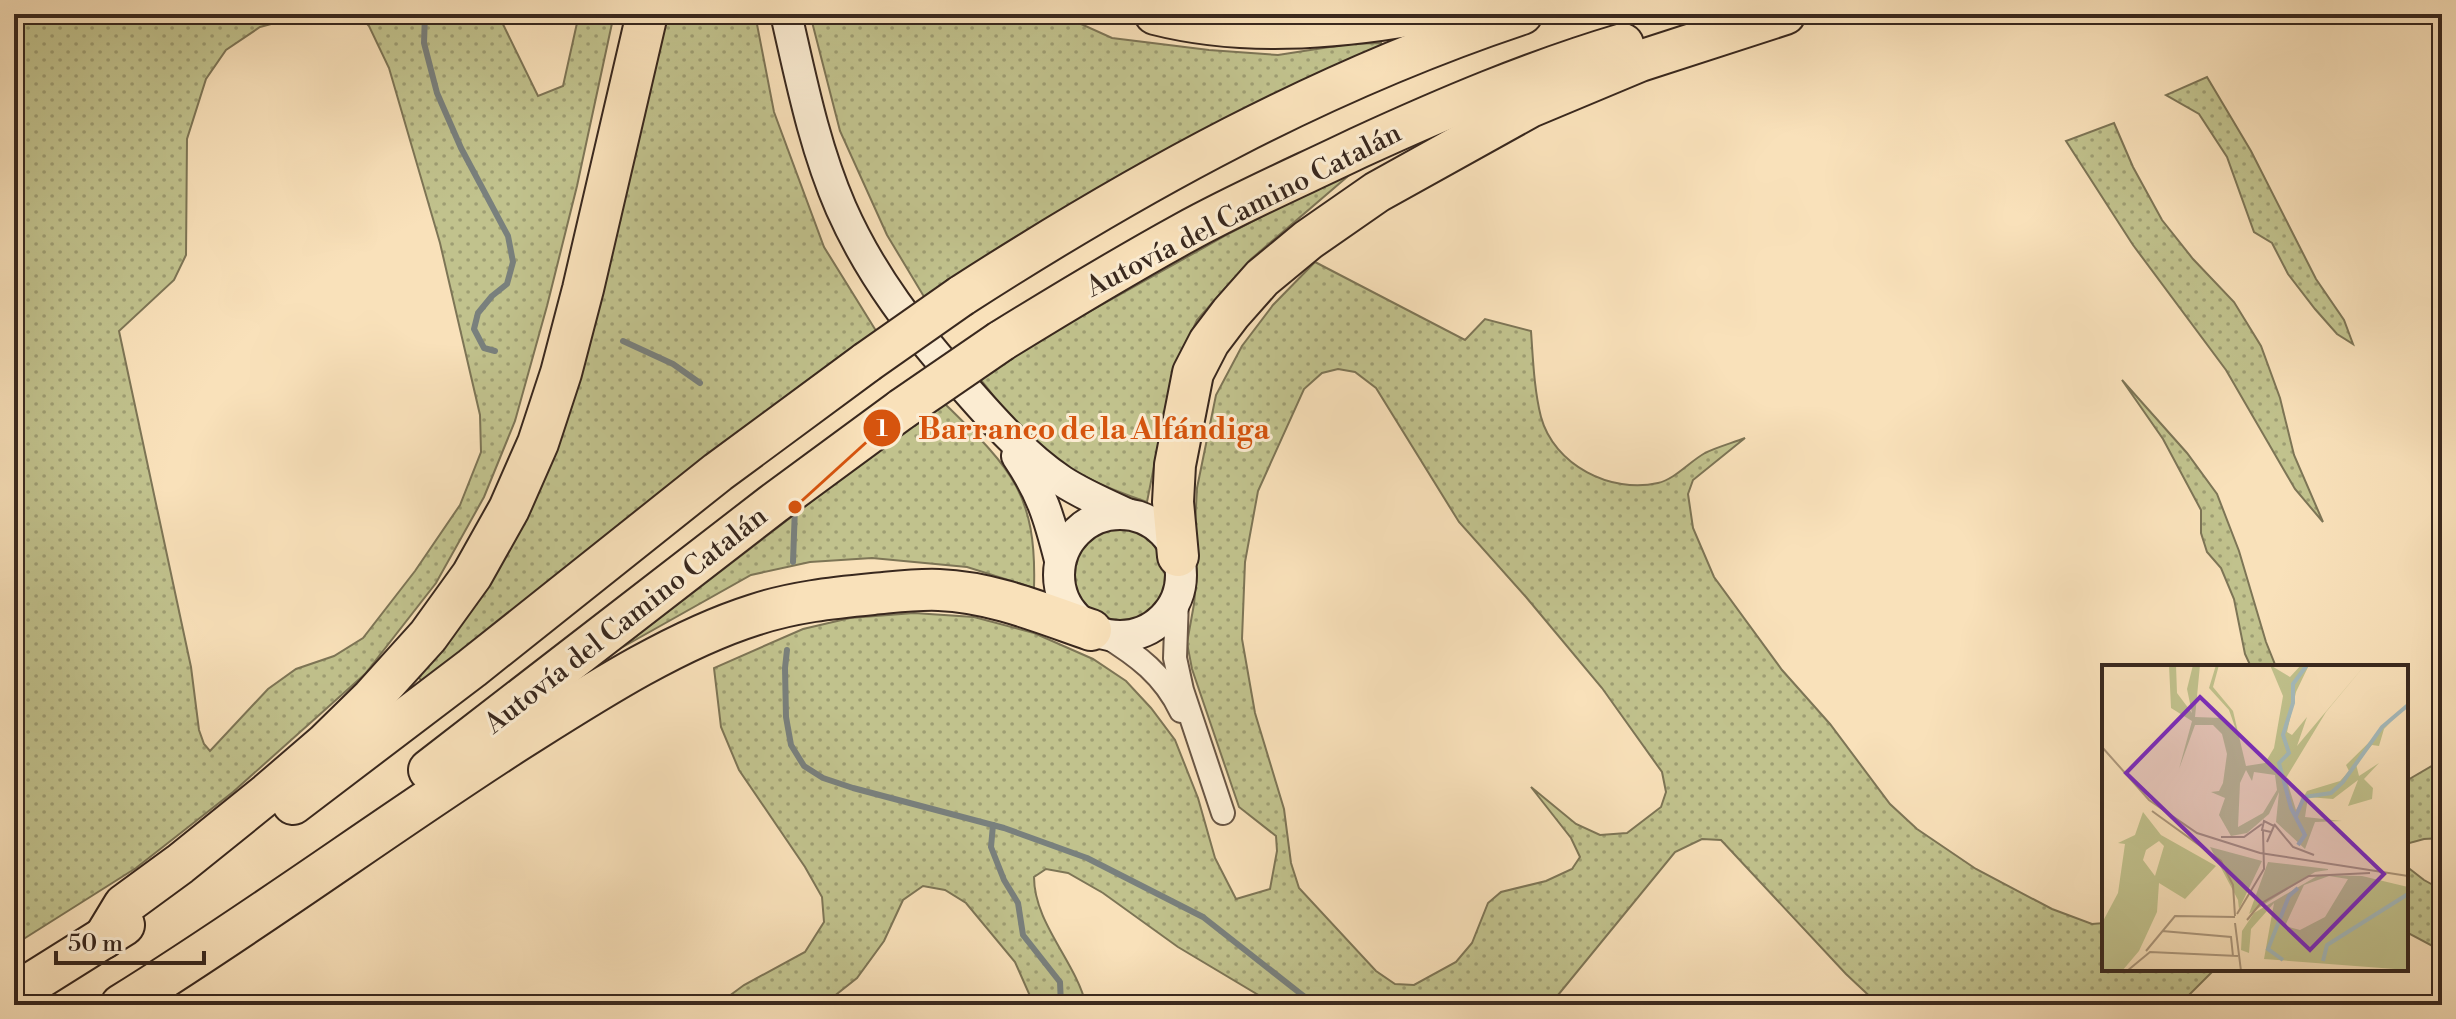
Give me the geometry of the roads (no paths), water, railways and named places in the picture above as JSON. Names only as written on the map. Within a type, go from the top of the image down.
[{"type":"highway","points":[[104,938],[124,905],[268,793],[363,708],[428,636],[472,575],[509,509],[532,457],[561,373],[647,14]]},
{"type":"highway","points":[[1155,14],[1212,24],[1274,28],[1325,27],[1418,14]]},
{"type":"highway","name":"Autovía del Camino Catalán","points":[[14,994],[198,874],[472,668],[718,472],[961,296],[1138,187],[1263,120],[1369,73],[1522,14]]},
{"type":"highway","name":"Autovía del Camino Catalán","points":[[105,1005],[170,962],[320,853],[773,504],[902,409],[1001,341],[1088,287],[1186,232],[1439,111],[1570,60],[1731,14]]},
{"type":"highway","points":[[1178,556],[1173,502],[1175,465],[1193,373],[1209,342],[1262,278],[1308,240],[1377,192],[1530,107],[1640,61],[1785,14]]},
{"type":"highway","points":[[121,1005],[439,792],[572,707],[683,643],[753,615],[807,601],[940,590],[1021,605],[1098,633]]},
{"type":"main road","points":[[786,14],[808,110],[840,207],[864,256],[902,314],[996,424],[1061,480],[1089,497],[1148,520],[1172,543],[1181,570],[1177,599],[1170,612],[1147,630],[1133,636],[1098,633],[1069,611],[1061,595],[1058,577],[1060,560],[1066,546],[1085,525],[1112,515],[1127,514]]},
{"type":"main road","points":[[996,424],[1039,490],[1060,560]]},
{"type":"street","points":[[1177,599],[1175,658],[1182,690],[1223,813]]},
{"type":"street","points":[[1098,633],[1138,656],[1159,677],[1176,700],[1205,762]]},
{"type":"waterway","points":[[425,14],[424,43],[437,93],[461,148],[508,236],[513,262],[507,284],[478,313],[474,329],[484,348],[495,351]]},
{"type":"waterway","points":[[623,341],[673,364],[700,383]]},
{"type":"waterway","points":[[793,562],[795,507]]},
{"type":"waterway","points":[[787,650],[786,717],[791,745],[804,766],[823,778],[853,788],[1004,828],[1087,858],[1203,917],[1315,1005]]},
{"type":"waterway","points":[[993,825],[991,847],[1004,880],[1018,903],[1023,935],[1060,982],[1061,1005]]},
{"type":"place","name":"Barranco de la Alfándiga","points":[[795,507]]}]
